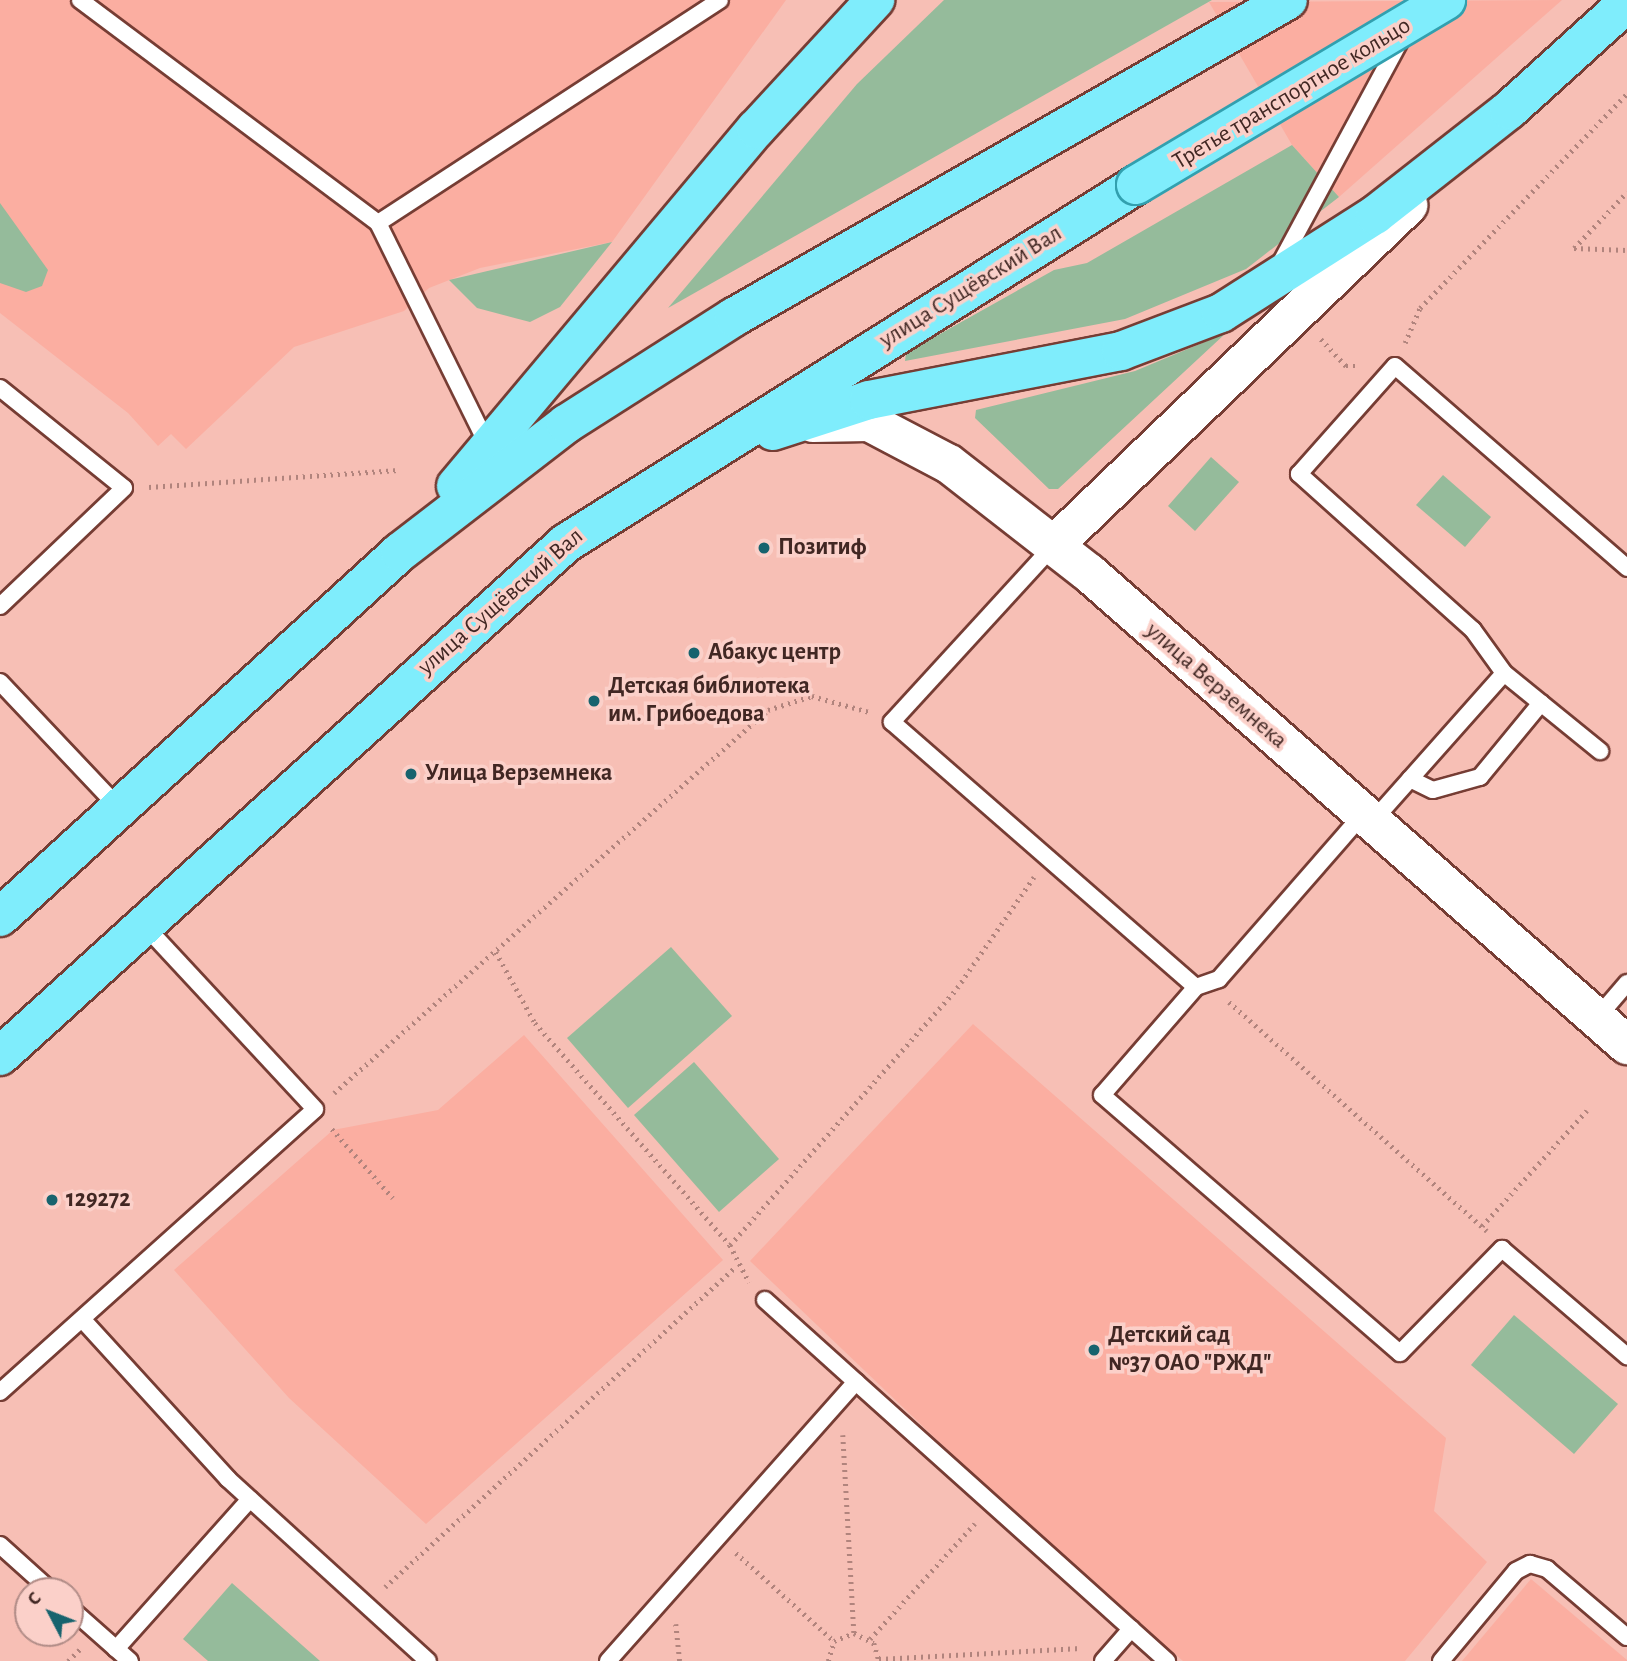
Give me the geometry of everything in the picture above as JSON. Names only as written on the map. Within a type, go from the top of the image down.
[{"type":"main road","points":[[400,552],[756,129],[875,0]]},
{"type":"main road","points":[[0,917],[400,552],[651,366],[1288,0]]},
{"type":"main road","name":"Третье транспортное кольцо","points":[[1136,185],[1447,0]]},
{"type":"main road","points":[[615,510],[764,435],[848,405],[1121,351],[1221,313],[1267,288],[1509,110],[1627,3]]},
{"type":"main road","name":"улица Сущёвский Вал","points":[[0,1056],[521,579],[615,510],[1136,185]]},
{"type":"street","points":[[1594,33],[1616,0]]},
{"type":"street","points":[[1054,545],[1509,110]]},
{"type":"street","name":"улица Верземнека","points":[[764,435],[849,419],[899,433],[1054,545],[1627,1045]]},
{"type":"lane","points":[[80,0],[378,223],[489,448]]},
{"type":"lane","points":[[378,223],[720,0]]},
{"type":"lane","points":[[1267,288],[1423,0]]},
{"type":"lane","points":[[1600,751],[1504,673],[1473,630],[1299,474],[1395,366],[1627,568]]},
{"type":"lane","points":[[0,388],[124,488],[0,606]]},
{"type":"lane","points":[[1054,545],[892,722],[1048,858],[1202,985]]},
{"type":"lane","points":[[1504,673],[1410,779],[1366,819],[1219,979],[1202,985],[1102,1095],[1400,1353],[1502,1248],[1627,1356]]},
{"type":"lane","points":[[0,682],[119,808]]},
{"type":"lane","points":[[1410,779],[1433,790],[1480,776],[1541,703]]},
{"type":"lane","points":[[0,1392],[315,1109],[143,924]]},
{"type":"lane","points":[[1597,1018],[1627,983]]},
{"type":"lane","points":[[765,1300],[1167,1661]]},
{"type":"lane","points":[[82,1319],[250,1499],[428,1661]]},
{"type":"lane","points":[[608,1661],[856,1382]]},
{"type":"lane","points":[[116,1649],[250,1499]]},
{"type":"lane","points":[[0,1545],[35,1577]]},
{"type":"lane","points":[[1441,1661],[1516,1571],[1531,1564],[1547,1569],[1627,1637]]},
{"type":"lane","points":[[84,1620],[130,1661]]},
{"type":"lane","points":[[1103,1661],[1132,1629]]},
{"type":"path","points":[[1317,334],[1346,366],[1395,366],[1420,308],[1627,94]]},
{"type":"path","points":[[1627,191],[1574,248],[1627,250]]},
{"type":"path","points":[[124,488],[398,470]]},
{"type":"path","points":[[393,1198],[315,1109],[768,710],[812,696],[892,722]]},
{"type":"path","points":[[730,1245],[957,988],[1048,858]]},
{"type":"path","points":[[496,952],[535,1023],[730,1245],[736,1267],[765,1300]]},
{"type":"path","points":[[1202,985],[1482,1226],[1587,1110]]},
{"type":"path","points":[[365,1606],[736,1267]]},
{"type":"path","points":[[841,1399],[854,1633]]},
{"type":"path","points":[[870,1639],[992,1504]]},
{"type":"path","points":[[718,1538],[834,1641]]},
{"type":"path","points":[[834,1641],[854,1633],[870,1639],[879,1660],[1116,1646]]},
{"type":"path","points":[[828,1661],[834,1641]]},
{"type":"shaded area","points":[[0,0],[786,0],[612,242],[480,268],[429,288],[404,311],[294,347],[186,449],[171,434],[158,446],[128,413],[0,313]]},
{"type":"shaded area","points":[[1562,0],[1339,197],[1292,145],[1209,2]]},
{"type":"shaded area","name":"Детский сад №37 ОАО \"РЖД\"","points":[[973,1024],[1446,1438],[1434,1511],[1487,1562],[1405,1661],[1183,1661],[1023,1522],[750,1261]]},
{"type":"shaded area","points":[[524,1035],[723,1260],[426,1524],[289,1398],[174,1270],[333,1130],[438,1110]]},
{"type":"shaded area","points":[[1531,1579],[1627,1660],[1627,1661],[1462,1661]]},
{"type":"green space","points":[[944,0],[1212,0],[668,308],[857,84]]},
{"type":"green space","points":[[1292,145],[1339,197],[1246,269],[1125,319],[905,361],[906,353],[1054,270],[1087,263]]},
{"type":"green space","points":[[0,203],[48,270],[42,286],[26,292],[0,283]]},
{"type":"green space","points":[[612,242],[560,307],[530,322],[477,308],[449,280]]},
{"type":"green space","points":[[1226,333],[1058,489],[1049,489],[975,418],[976,410],[1135,371]]},
{"type":"green space","points":[[1211,457],[1239,482],[1195,531],[1168,506]]},
{"type":"green space","points":[[1443,475],[1491,517],[1465,547],[1416,505]]},
{"type":"green space","points":[[671,947],[732,1016],[628,1108],[567,1038]]},
{"type":"green space","points":[[694,1062],[779,1159],[719,1212],[634,1115]]},
{"type":"green space","points":[[1514,1315],[1618,1404],[1574,1454],[1471,1365]]},
{"type":"green space","points":[[232,1583],[320,1661],[208,1661],[183,1639]]},
{"type":"place","name":"Позитиф","points":[[764,548]]},
{"type":"place","name":"Абакус центр","points":[[694,653]]},
{"type":"place","name":"Детская библиотека им. Грибоедова","points":[[594,701]]},
{"type":"place","name":"Улица Верземнека","points":[[411,774]]},
{"type":"place","name":"129272","points":[[52,1200]]},
{"type":"place","name":"Детский сад №37 ОАО \"РЖД\"","points":[[1094,1350]]}]
